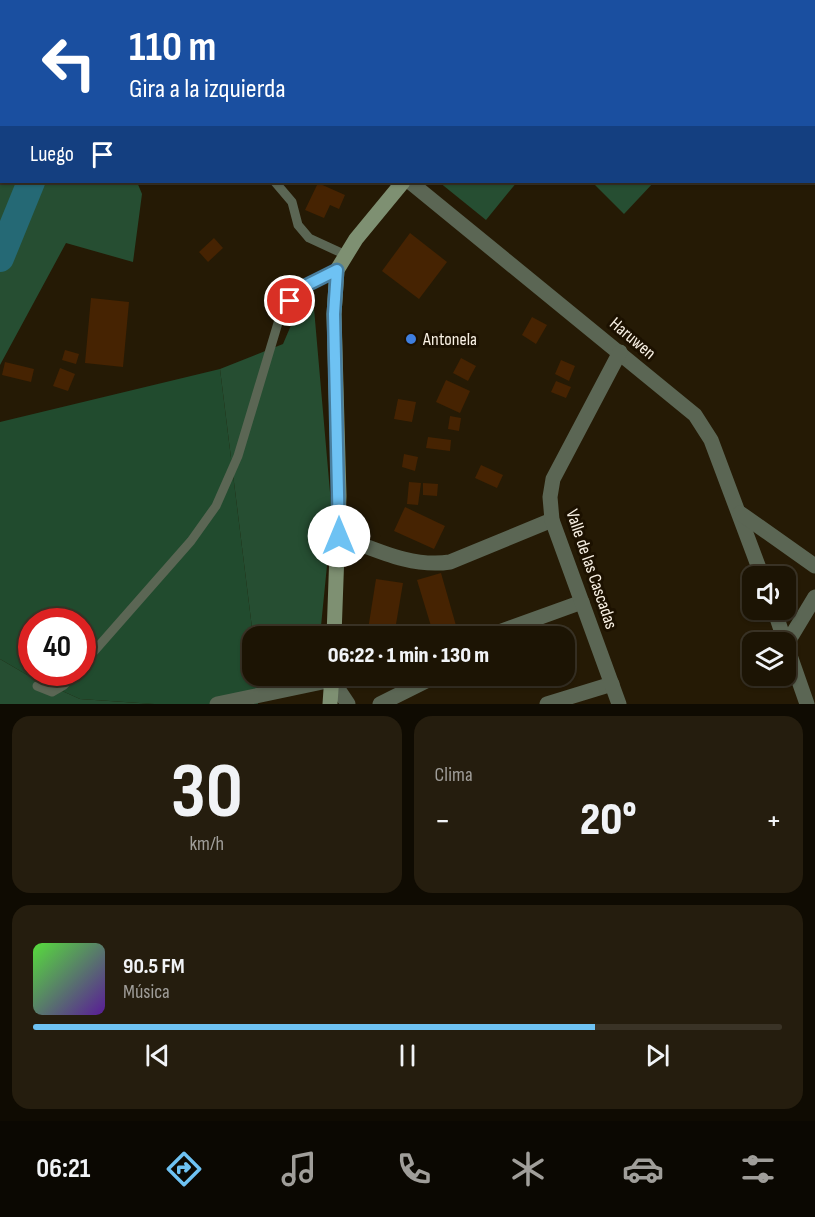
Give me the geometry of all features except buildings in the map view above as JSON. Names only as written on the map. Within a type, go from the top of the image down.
[{"type":"street","points":[[334,626],[339,536],[334,314],[337,270],[402,183]]},
{"type":"street","name":"Haruwen","points":[[411,183],[695,415],[711,440],[759,566]]},
{"type":"street","name":"Valle de las Cascadas","points":[[619,704],[552,520],[550,497],[553,479],[620,352]]},
{"type":"street","points":[[740,513],[815,566]]},
{"type":"street","points":[[339,536],[415,563],[433,564],[450,562],[552,520]]},
{"type":"street","points":[[793,632],[815,597]]},
{"type":"street","points":[[516,626],[582,602]]},
{"type":"street","points":[[796,673],[807,704]]},
{"type":"street","points":[[547,704],[612,684]]},
{"type":"street","points":[[217,704],[294,686]]},
{"type":"street","points":[[330,704],[331,686]]},
{"type":"street","points":[[337,686],[348,704]]},
{"type":"street","points":[[380,704],[416,686]]},
{"type":"lane","points":[[276,183],[292,202],[298,225],[309,238],[346,255]]},
{"type":"lane","points":[[96,648],[191,541],[216,506],[237,456],[281,313],[299,289],[337,270]]},
{"type":"lane","points":[[36,686],[52,692],[64,686]]},
{"type":"green space","points":[[0,183],[137,183],[142,194],[133,262],[66,243],[0,365]]},
{"type":"green space","points":[[440,183],[516,183],[486,220]]},
{"type":"green space","points":[[593,183],[653,183],[624,214]]},
{"type":"green space","points":[[313,297],[332,515],[321,626],[252,626],[220,369],[283,344],[298,309]]},
{"type":"green space","points":[[220,369],[252,626],[242,626],[242,686],[257,686],[258,704],[154,704],[80,699],[51,686],[96,686],[96,608],[18,608],[18,670],[0,659],[0,422]]},
{"type":"green space","points":[[0,659],[18,670],[18,686],[51,686],[80,699],[154,704],[0,704]]},
{"type":"waterway","points":[[0,258],[31,183]]},
{"type":"place","name":"Antonela","points":[[411,339]]},
{"type":"route","points":[[290,301],[299,289],[337,270],[334,314],[339,536]]}]
